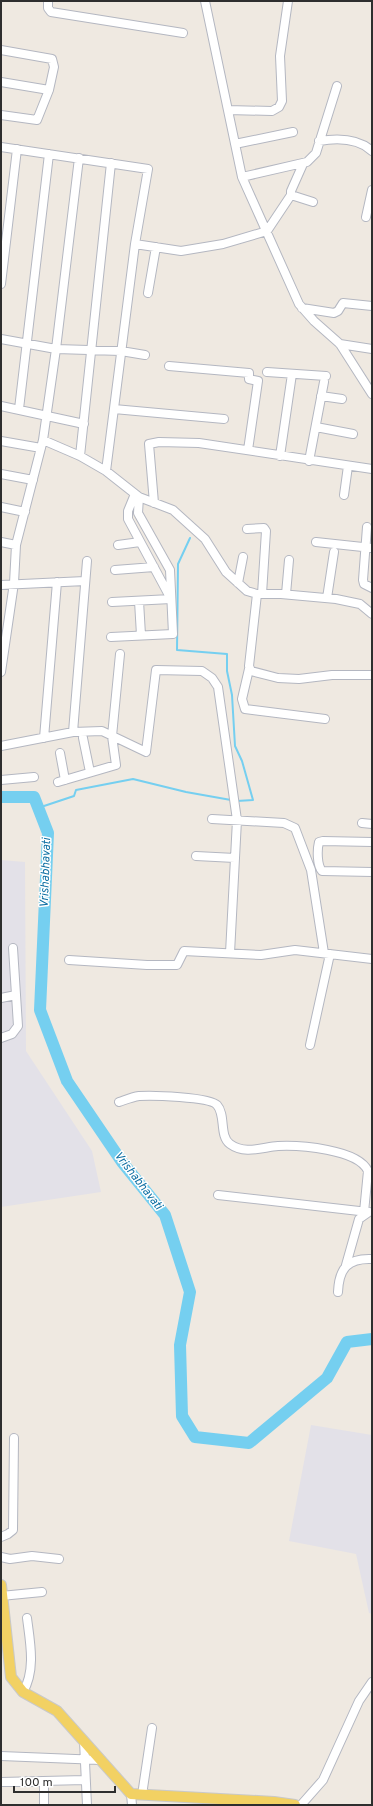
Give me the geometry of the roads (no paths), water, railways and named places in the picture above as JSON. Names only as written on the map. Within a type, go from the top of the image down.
[{"type":"main road","points":[[1,1592],[11,1677],[23,1692],[57,1711],[131,1794],[219,1802],[295,1805]]},
{"type":"street","points":[[48,1],[48,8],[52,12],[183,33]]},
{"type":"street","points":[[205,1],[242,177],[298,304],[314,321],[340,344],[372,394]]},
{"type":"street","points":[[228,110],[272,111],[279,107],[282,101],[280,56],[288,1]]},
{"type":"street","points":[[1,50],[52,59],[54,67],[49,90],[37,120],[1,115]]},
{"type":"street","points":[[1,82],[49,90]]},
{"type":"street","points":[[135,244],[181,251],[223,244],[267,231],[291,195],[291,191],[303,164],[314,155],[320,141],[336,86]]},
{"type":"street","points":[[235,144],[292,132]]},
{"type":"street","points":[[320,141],[335,138],[365,144],[372,150]]},
{"type":"street","points":[[1,147],[148,169],[135,244],[106,471]]},
{"type":"street","points":[[1,284],[17,149]]},
{"type":"street","points":[[19,409],[49,154]]},
{"type":"street","points":[[1,672],[14,584],[16,545],[42,444],[56,349],[79,158]]},
{"type":"street","points":[[80,456],[110,163]]},
{"type":"street","points":[[242,177],[303,164]]},
{"type":"street","points":[[366,217],[372,190]]},
{"type":"street","points":[[291,195],[313,202]]},
{"type":"street","points":[[148,293],[156,247]]},
{"type":"street","points":[[302,308],[334,313],[338,311],[343,302],[372,306]]},
{"type":"street","points":[[1,339],[56,349],[121,351],[145,355]]},
{"type":"street","points":[[340,344],[372,349]]},
{"type":"street","points":[[169,366],[249,373],[249,379],[258,381],[248,450]]},
{"type":"street","points":[[267,372],[325,379],[310,461]]},
{"type":"street","points":[[280,456],[292,374]]},
{"type":"street","points":[[321,396],[342,399]]},
{"type":"street","points":[[1,406],[84,424]]},
{"type":"street","points":[[114,410],[224,419]]},
{"type":"street","points":[[316,427],[353,434]]},
{"type":"street","points":[[1,441],[42,444],[80,456],[106,471],[137,495],[173,510],[205,539],[226,572],[247,591],[259,594],[286,594],[327,598],[360,604],[372,614]]},
{"type":"street","points":[[154,503],[149,444],[159,442],[199,443],[310,461],[372,469]]},
{"type":"street","points":[[344,495],[348,466]]},
{"type":"street","points":[[1,474],[33,480]]},
{"type":"street","points":[[137,495],[128,511],[128,519],[171,599]]},
{"type":"street","points":[[111,637],[173,634],[170,570],[138,513],[137,495]]},
{"type":"street","points":[[1,508],[25,512]]},
{"type":"street","points":[[367,527],[369,548],[363,580],[364,584],[372,588]]},
{"type":"street","points":[[247,529],[264,528],[266,531],[249,669],[242,699],[245,708],[325,718]]},
{"type":"street","points":[[1,542],[16,545]]},
{"type":"street","points":[[118,545],[140,542]]},
{"type":"street","points":[[316,542],[369,548]]},
{"type":"street","points":[[327,598],[334,552]]},
{"type":"street","points":[[238,582],[243,557]]},
{"type":"street","points":[[286,594],[288,560]]},
{"type":"street","points":[[73,732],[87,561]]},
{"type":"street","points":[[115,570],[154,567]]},
{"type":"street","points":[[1,585],[85,580]]},
{"type":"street","points":[[44,738],[57,582]]},
{"type":"street","points":[[112,602],[171,599]]},
{"type":"street","points":[[139,601],[141,635]]},
{"type":"street","points":[[60,753],[61,781],[116,764],[112,736],[120,654]]},
{"type":"street","points":[[249,669],[278,678],[302,679],[332,674],[372,675]]},
{"type":"street","points":[[1,746],[73,732],[102,731],[146,752],[156,670],[202,671],[212,678],[218,687],[237,820],[230,953]]},
{"type":"street","points":[[83,738],[90,772]]},
{"type":"street","points":[[1,780],[34,777]]},
{"type":"street","points":[[212,819],[284,823],[295,828],[311,870],[327,954],[310,1045]]},
{"type":"street","points":[[362,823],[372,824]]},
{"type":"street","points":[[372,842],[323,841],[319,842],[318,847],[320,867],[322,871],[372,872]]},
{"type":"street","points":[[196,856],[235,858]]},
{"type":"street","points":[[1,1038],[17,1030],[13,948]]},
{"type":"street","points":[[69,960],[148,965],[177,965],[183,951],[263,955],[295,950],[372,959]]},
{"type":"street","points":[[1,998],[16,995]]},
{"type":"street","points":[[119,1102],[138,1096],[152,1096],[213,1102],[217,1105],[221,1113],[226,1140],[231,1145],[255,1150],[277,1146],[330,1150],[343,1154],[366,1166],[368,1171],[368,1212]]},
{"type":"street","points":[[218,1195],[368,1212]]},
{"type":"street","points":[[338,1292],[338,1277],[346,1265],[359,1219],[368,1212]]},
{"type":"street","points":[[346,1265],[359,1258],[372,1259]]},
{"type":"street","points":[[1,1537],[13,1530],[14,1438]]},
{"type":"street","points":[[1,1557],[10,1559],[32,1556],[59,1559]]},
{"type":"street","points":[[1,1592],[42,1592]]},
{"type":"street","points":[[23,1692],[27,1686],[31,1652],[27,1618]]},
{"type":"street","points":[[301,1805],[323,1780],[359,1702],[372,1682]]},
{"type":"street","points":[[142,1795],[152,1728]]},
{"type":"street","points":[[84,1741],[87,1805]]},
{"type":"street","points":[[1,1756],[100,1760]]},
{"type":"street","points":[[1,1782],[86,1780]]},
{"type":"street","points":[[44,1782],[44,1805]]},
{"type":"street","points":[[131,1794],[132,1805]]},
{"type":"waterway","points":[[190,538],[178,564],[177,650],[227,654],[227,671],[232,695],[235,746],[242,761],[253,800],[237,801]]},
{"type":"waterway","points":[[38,808],[74,796],[76,790],[133,779],[186,792],[231,800]]},
{"type":"waterway","name":"Vrishabhavati","points":[[1,797],[34,797],[48,833],[40,1010],[67,1081],[122,1162],[165,1215],[190,1292],[180,1345],[182,1416],[195,1437],[249,1443],[327,1378],[347,1342],[372,1339]]}]
